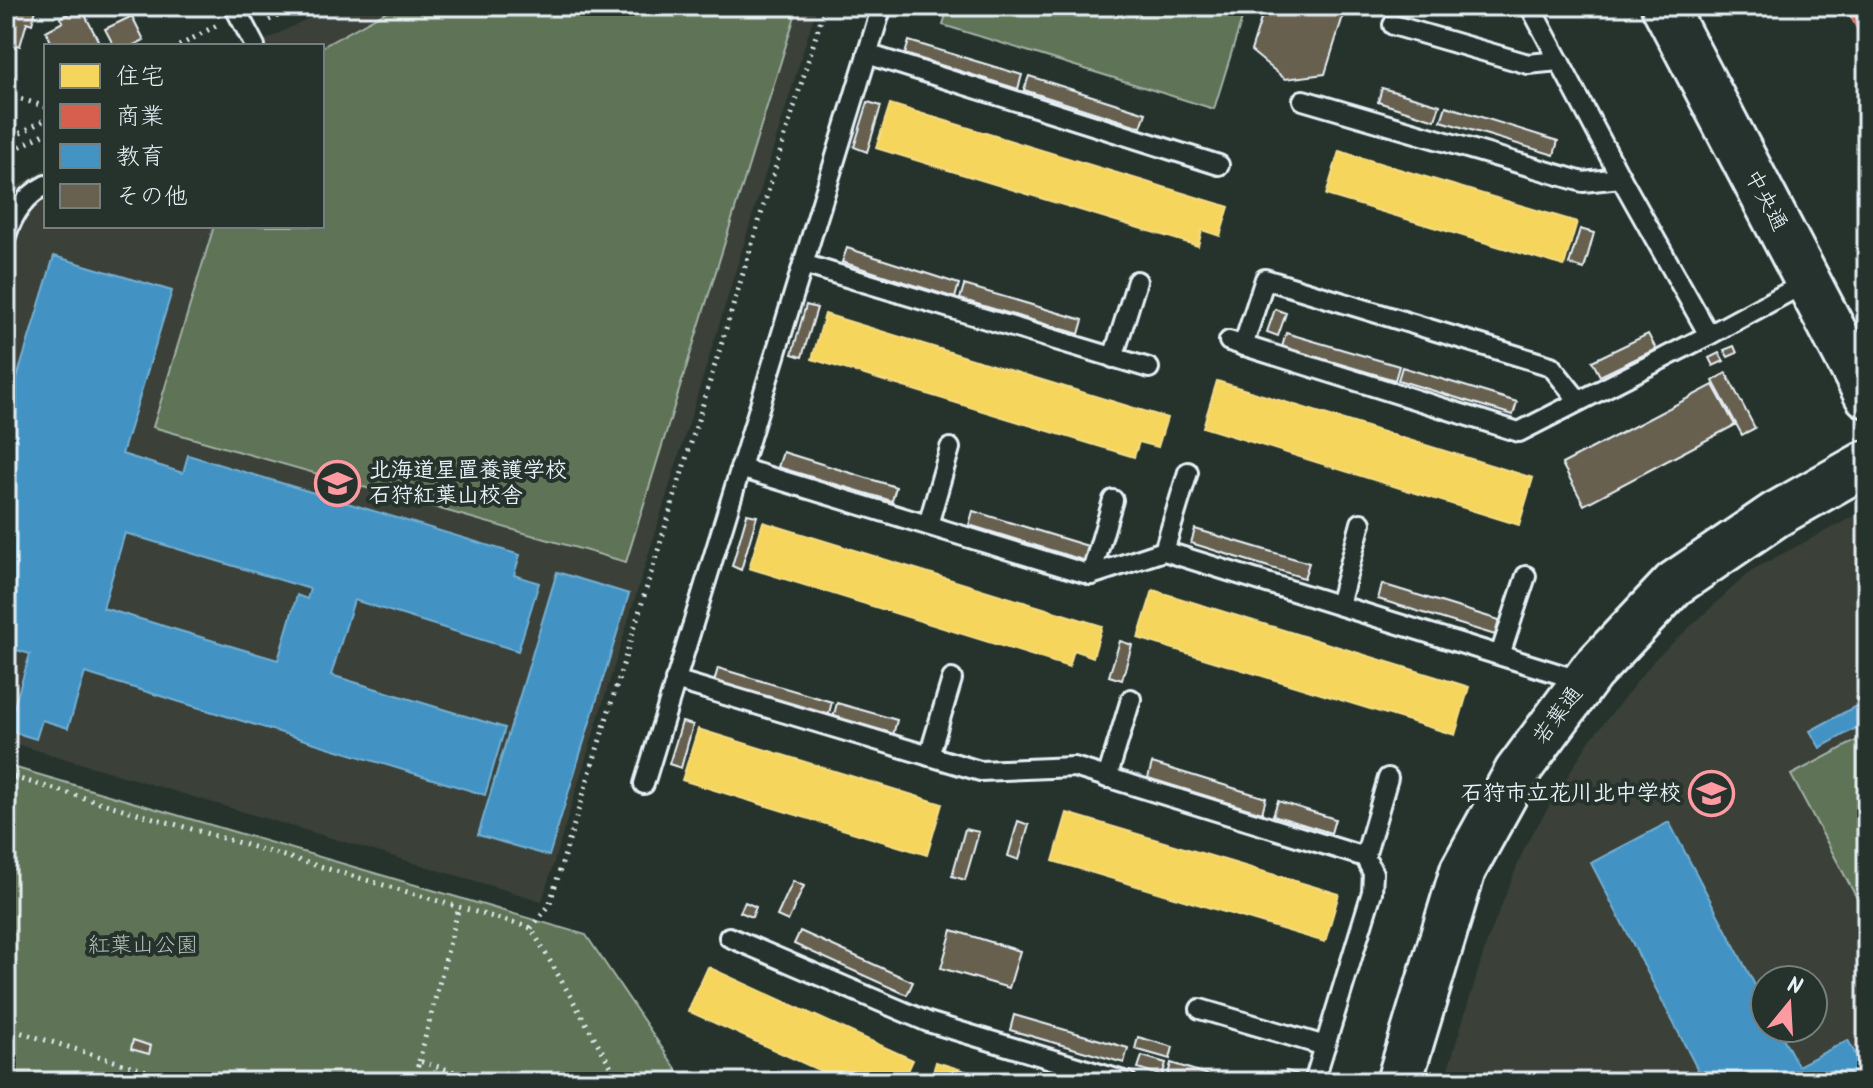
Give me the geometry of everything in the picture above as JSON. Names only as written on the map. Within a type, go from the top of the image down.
[{"type":"street","name":"中央通","points":[[1664,6],[1867,395]]},
{"type":"street","name":"若葉通","points":[[1399,1082],[1463,870],[1517,772],[1584,681],[1674,584],[1775,515],[1867,463]]},
{"type":"lane","points":[[234,6],[254,44]]},
{"type":"lane","points":[[644,784],[882,6]]},
{"type":"lane","points":[[1530,6],[1709,335]]},
{"type":"lane","points":[[1393,25],[1528,64],[1559,61]]},
{"type":"lane","points":[[867,54],[1219,165]]},
{"type":"lane","points":[[1303,100],[1583,182],[1621,178]]},
{"type":"lane","points":[[6,236],[12,217],[21,205],[31,193],[44,186]]},
{"type":"lane","points":[[803,264],[1149,368]]},
{"type":"lane","points":[[1579,401],[1551,366],[1265,279],[1236,343],[1519,432],[1709,335],[1807,281]]},
{"type":"lane","points":[[1113,358],[1137,281]]},
{"type":"lane","points":[[928,525],[950,448]]},
{"type":"lane","points":[[740,468],[1091,575],[1164,551],[1584,681]]},
{"type":"lane","points":[[1164,551],[1188,472]]},
{"type":"lane","points":[[1091,575],[1113,500]]},
{"type":"lane","points":[[1339,605],[1361,523]]},
{"type":"lane","points":[[1500,655],[1526,576]]},
{"type":"lane","points":[[929,756],[952,679]]},
{"type":"lane","points":[[675,680],[980,771],[1074,767],[1365,857]]},
{"type":"lane","points":[[1107,778],[1131,699]]},
{"type":"lane","points":[[1314,1082],[1372,892],[1373,873],[1365,857],[1388,778]]},
{"type":"lane","points":[[729,937],[928,1022],[1127,1082]]},
{"type":"lane","points":[[1200,1009],[1325,1046]]},
{"type":"path","points":[[531,928],[549,906],[825,6]]},
{"type":"path","points":[[6,94],[44,106]]},
{"type":"path","points":[[6,141],[44,120]]},
{"type":"path","points":[[6,154],[44,134]]},
{"type":"path","points":[[6,775],[531,928],[620,1082]]},
{"type":"path","points":[[414,1082],[459,907]]},
{"type":"path","points":[[6,1028],[183,1082]]},
{"type":"path","points":[[419,1061],[488,1082]]},
{"type":"shaded area","name":"北海道星置養護学校 石狩紅葉山校舎","points":[[332,6],[817,6],[542,901],[6,741],[6,193],[44,170],[44,228],[324,228],[324,44],[258,44]]},
{"type":"shaded area","name":"石狩市立花川北中学校","points":[[1867,509],[1867,1082],[1444,1082],[1487,942],[1526,844],[1588,743],[1655,659],[1752,570]]},
{"type":"green space","points":[[396,6],[798,6],[626,562],[153,427],[213,228],[324,228],[324,46]]},
{"type":"green space","points":[[948,6],[1246,6],[1214,109],[943,25]]},
{"type":"green space","points":[[1867,735],[1867,917],[1791,775]]},
{"type":"green space","name":"紅葉山公園","points":[[6,765],[586,935],[685,1082],[422,1082],[405,1076],[402,1082],[6,1082]]},
{"type":"building: 住宅","points":[[890,104],[1229,207],[1220,236],[1202,230],[1198,246],[876,148]]},
{"type":"building: 住宅","points":[[1339,151],[1577,222],[1564,266],[1326,195]]},
{"type":"building: 住宅","points":[[825,314],[1167,418],[1158,447],[1139,442],[1134,457],[812,359]]},
{"type":"building: 住宅","points":[[1217,381],[1533,478],[1519,525],[1203,427]]},
{"type":"building: 住宅","points":[[763,522],[1102,626],[1093,657],[1074,650],[1069,667],[749,568]]},
{"type":"building: 住宅","points":[[1153,590],[1469,687],[1455,735],[1138,638]]},
{"type":"building: 住宅","points":[[698,729],[942,804],[927,855],[682,780]]},
{"type":"building: 住宅","points":[[1067,813],[1339,894],[1325,942],[1053,861]]},
{"type":"building: 住宅","points":[[708,967],[913,1060],[903,1082],[886,1082],[877,1078],[875,1082],[845,1082],[688,1011]]},
{"type":"building: 住宅","points":[[936,1062],[1001,1082],[930,1082]]},
{"type":"building: 商業","points":[[1845,6],[1867,6],[1867,47]]},
{"type":"building: 教育","points":[[54,256],[172,291],[122,454],[183,473],[188,455],[520,555],[514,575],[539,583],[518,651],[354,600],[331,675],[505,728],[485,795],[85,673],[68,728],[42,720],[36,739],[7,730],[30,654],[6,647],[6,414]],"holes":[[[125,533],[310,589],[307,599],[297,595],[278,660],[103,608]]]},
{"type":"building: 教育","points":[[557,572],[629,594],[549,856],[478,835]]},
{"type":"building: 教育","points":[[1867,700],[1867,722],[1820,748],[1810,731]]},
{"type":"building: 教育","points":[[1669,822],[1749,974],[1749,1044],[1786,1044],[1798,1066],[1848,1040],[1867,1076],[1867,1082],[1704,1082],[1591,863]]},
{"type":"building: その他","points":[[6,6],[37,6],[32,24],[27,22],[20,46],[6,42]]},
{"type":"building: その他","points":[[1265,6],[1332,6],[1343,16],[1325,74],[1285,79],[1251,51]]},
{"type":"building: その他","points":[[81,7],[100,44],[52,44],[46,31],[63,22],[60,18]]},
{"type":"building: その他","points":[[132,16],[144,40],[136,44],[113,44],[105,29]]},
{"type":"building: その他","points":[[909,41],[1022,75],[1018,89],[905,54]]},
{"type":"building: その他","points":[[1029,76],[1146,113],[1141,127],[1024,90]]},
{"type":"building: その他","points":[[1382,88],[1440,105],[1435,120],[1378,102]]},
{"type":"building: その他","points":[[868,102],[881,106],[867,152],[854,147]]},
{"type":"building: その他","points":[[1446,106],[1558,141],[1554,155],[1441,121]]},
{"type":"building: その他","points":[[1580,229],[1594,233],[1584,269],[1569,264]]},
{"type":"building: その他","points":[[847,248],[959,284],[955,298],[842,262]]},
{"type":"building: その他","points":[[964,285],[1083,320],[1079,334],[960,299]]},
{"type":"building: その他","points":[[806,305],[817,308],[802,357],[792,354]]},
{"type":"building: その他","points":[[1275,309],[1286,313],[1278,336],[1267,332]]},
{"type":"building: その他","points":[[1286,333],[1399,366],[1395,380],[1282,347]]},
{"type":"building: その他","points":[[1648,334],[1656,349],[1600,376],[1592,361]]},
{"type":"building: その他","points":[[1734,346],[1737,353],[1728,357],[1724,350]]},
{"type":"building: その他","points":[[1719,353],[1724,361],[1713,366],[1709,358]]},
{"type":"building: その他","points":[[1402,367],[1517,402],[1513,415],[1398,380]]},
{"type":"building: その他","points":[[1726,373],[1755,428],[1742,435],[1713,381]]},
{"type":"building: その他","points":[[1713,385],[1735,425],[1584,505],[1562,464]]},
{"type":"building: その他","points":[[783,452],[896,487],[892,501],[778,467]]},
{"type":"building: その他","points":[[973,511],[1091,547],[1086,561],[969,525]]},
{"type":"building: その他","points":[[747,514],[757,516],[741,570],[732,566]]},
{"type":"building: その他","points":[[1195,529],[1309,563],[1304,578],[1191,543]]},
{"type":"building: その他","points":[[1382,584],[1499,620],[1495,635],[1378,599]]},
{"type":"building: その他","points":[[1120,641],[1132,645],[1122,680],[1109,676]]},
{"type":"building: その他","points":[[718,668],[832,702],[828,717],[714,682]]},
{"type":"building: その他","points":[[837,703],[897,720],[893,735],[833,718]]},
{"type":"building: その他","points":[[682,722],[693,725],[681,768],[669,764]]},
{"type":"building: その他","points":[[1152,763],[1266,798],[1262,813],[1148,778]]},
{"type":"building: その他","points":[[1278,801],[1335,819],[1331,833],[1273,815]]},
{"type":"building: その他","points":[[1018,821],[1029,825],[1019,860],[1008,856]]},
{"type":"building: その他","points":[[965,829],[979,832],[965,880],[952,876]]},
{"type":"building: その他","points":[[793,881],[804,886],[788,921],[777,916]]},
{"type":"building: その他","points":[[745,902],[756,907],[752,917],[740,912]]},
{"type":"building: その他","points":[[952,930],[1020,951],[1009,988],[941,968]]},
{"type":"building: その他","points":[[800,931],[913,982],[907,995],[794,944]]},
{"type":"building: その他","points":[[1014,1015],[1128,1048],[1124,1063],[1010,1030]]},
{"type":"building: その他","points":[[1138,1037],[1173,1047],[1170,1059],[1135,1049]]},
{"type":"building: その他","points":[[133,1040],[151,1046],[149,1054],[131,1049]]},
{"type":"building: その他","points":[[1142,1056],[1166,1063],[1162,1076],[1138,1068]]},
{"type":"building: その他","points":[[1171,1063],[1231,1082],[1181,1082],[1167,1078]]},
{"type":"building: その他","points":[[1286,1071],[1297,1074],[1295,1082],[1283,1082]]},
{"type":"place","name":"北海道星置養護学校 石狩紅葉山校舎","points":[[338,484]]},
{"type":"place","name":"石狩市立花川北中学校","points":[[1712,794]]}]
